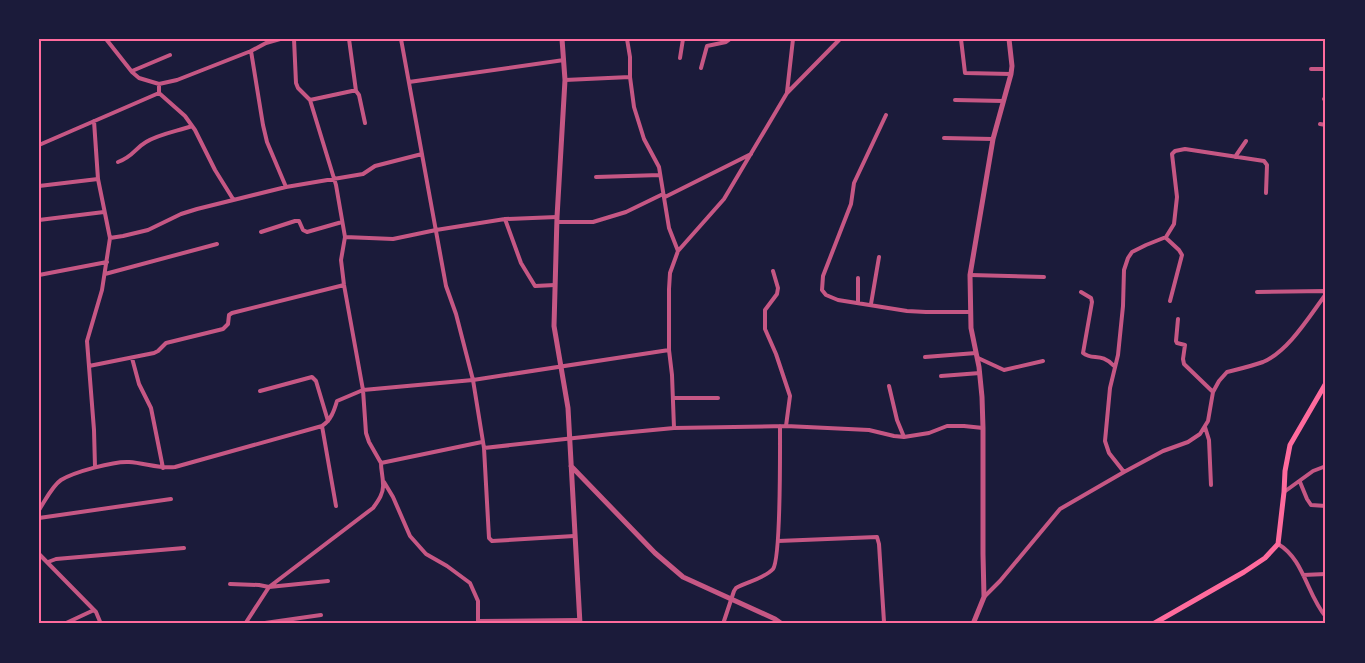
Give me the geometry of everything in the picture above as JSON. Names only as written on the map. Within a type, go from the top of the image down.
[{"type":"main road","points":[[1154,624],[1244,572],[1265,558],[1278,544],[1285,471],[1290,445],[1326,383]]},
{"type":"street","points":[[106,39],[139,78],[159,84],[177,80],[280,39]]},
{"type":"street","points":[[294,39],[296,83],[310,100],[336,185],[345,237],[341,260],[344,285],[363,390],[366,433],[381,463],[384,482],[410,536],[426,554],[470,583],[478,600],[478,623],[580,622],[568,408],[554,326],[565,80],[562,39]]},
{"type":"street","points":[[349,39],[356,91],[360,95],[365,123]]},
{"type":"street","points":[[401,39],[446,286],[456,314],[473,380],[484,448],[489,538],[492,542],[574,536]]},
{"type":"street","points":[[627,39],[634,108],[647,145],[656,159],[669,228],[678,251]]},
{"type":"street","points":[[680,58],[683,39]]},
{"type":"street","points":[[701,68],[707,45],[726,42],[730,39]]},
{"type":"street","points":[[786,93],[793,39]]},
{"type":"street","points":[[674,428],[674,398],[669,350],[670,273],[678,251],[724,199],[786,93],[840,39]]},
{"type":"street","points":[[961,39],[963,68],[966,74],[1011,74]]},
{"type":"street","points":[[973,624],[984,597],[982,555],[984,505],[982,397],[980,373],[971,328],[970,275],[993,139],[1011,74],[1009,39]]},
{"type":"street","points":[[252,51],[267,142],[285,188]]},
{"type":"street","points":[[132,72],[170,54]]},
{"type":"street","points":[[409,82],[564,60]]},
{"type":"street","points":[[1311,69],[1326,69]]},
{"type":"street","points":[[565,80],[630,77]]},
{"type":"street","points":[[159,84],[159,93],[185,116],[192,126],[233,199]]},
{"type":"street","points":[[310,100],[356,91]]},
{"type":"street","points":[[39,145],[159,93]]},
{"type":"street","points":[[955,100],[1003,101]]},
{"type":"street","points":[[886,114],[854,183],[851,204],[823,276],[822,290],[826,295],[837,300],[907,311],[970,312]]},
{"type":"street","points":[[93,121],[98,179],[110,238],[105,274],[87,341],[95,468]]},
{"type":"street","points":[[1320,124],[1326,125]]},
{"type":"street","points":[[118,162],[128,158],[150,140],[192,126]]},
{"type":"street","points":[[944,138],[993,139]]},
{"type":"street","points":[[1235,157],[1246,141]]},
{"type":"street","points":[[1124,472],[1109,453],[1105,441],[1110,388],[1118,355],[1124,270],[1132,252],[1166,237],[1174,224],[1177,197],[1172,154],[1185,149],[1266,162],[1266,193]]},
{"type":"street","points":[[110,238],[148,230],[188,212],[233,199],[363,174],[375,166],[422,154]]},
{"type":"street","points":[[345,237],[393,239],[505,219],[593,222],[626,212],[752,154]]},
{"type":"street","points":[[596,177],[660,175]]},
{"type":"street","points":[[39,186],[98,179]]},
{"type":"street","points":[[39,220],[104,212]]},
{"type":"street","points":[[505,219],[521,263],[535,286],[555,285]]},
{"type":"street","points":[[261,232],[295,221],[298,221],[303,230],[308,232],[342,222]]},
{"type":"street","points":[[1166,237],[1182,255],[1170,301]]},
{"type":"street","points":[[105,274],[217,244]]},
{"type":"street","points":[[871,304],[879,257]]},
{"type":"street","points":[[39,275],[107,262]]},
{"type":"street","points":[[773,271],[778,288],[777,294],[765,310],[765,329],[790,396],[786,426]]},
{"type":"street","points":[[970,275],[1044,277]]},
{"type":"street","points":[[858,278],[858,303]]},
{"type":"street","points":[[89,366],[154,353],[166,343],[223,329],[228,324],[229,315],[232,313],[344,285]]},
{"type":"street","points":[[1081,292],[1091,298],[1092,302],[1083,352],[1087,356],[1103,357],[1114,366]]},
{"type":"street","points":[[1257,292],[1326,292]]},
{"type":"street","points":[[984,597],[1060,509],[1163,451],[1194,438],[1208,421],[1213,392],[1227,372],[1265,361],[1278,353],[1291,340],[1326,292]]},
{"type":"street","points":[[1178,320],[1176,341],[1185,345],[1182,359],[1184,364],[1213,392]]},
{"type":"street","points":[[39,510],[60,481],[95,468],[124,462],[163,468],[185,465],[322,426],[328,422],[337,401],[363,390],[473,380],[669,350]]},
{"type":"street","points":[[925,357],[977,356],[1004,370],[1043,361]]},
{"type":"street","points":[[132,358],[142,393],[151,408],[163,468]]},
{"type":"street","points":[[941,376],[980,373]]},
{"type":"street","points":[[260,391],[312,378],[316,381],[328,422]]},
{"type":"street","points":[[889,386],[897,420],[904,436]]},
{"type":"street","points":[[674,398],[718,398]]},
{"type":"street","points":[[322,426],[336,506]]},
{"type":"street","points":[[723,624],[730,598],[736,588],[772,570],[776,563],[780,426]]},
{"type":"street","points":[[484,448],[674,428],[786,426],[869,430],[904,436],[929,433],[947,426],[983,428]]},
{"type":"street","points":[[1205,427],[1209,440],[1211,485]]},
{"type":"street","points":[[381,463],[482,442]]},
{"type":"street","points":[[571,465],[655,553],[684,577],[782,624]]},
{"type":"street","points":[[1284,492],[1313,471],[1326,466]]},
{"type":"street","points":[[1300,481],[1306,499],[1311,505],[1326,506]]},
{"type":"street","points":[[245,624],[269,586],[374,508],[380,499],[384,482]]},
{"type":"street","points":[[39,518],[171,499]]},
{"type":"street","points":[[39,500],[42,504]]},
{"type":"street","points":[[778,541],[877,537],[884,622]]},
{"type":"street","points":[[1278,544],[1284,547],[1296,562],[1309,591],[1326,617]]},
{"type":"street","points":[[48,562],[56,559],[184,548]]},
{"type":"street","points":[[39,554],[94,610],[101,624]]},
{"type":"street","points":[[1303,575],[1326,574]]},
{"type":"street","points":[[230,584],[269,586],[328,581]]},
{"type":"street","points":[[64,624],[94,610]]},
{"type":"street","points":[[258,624],[321,615]]}]
